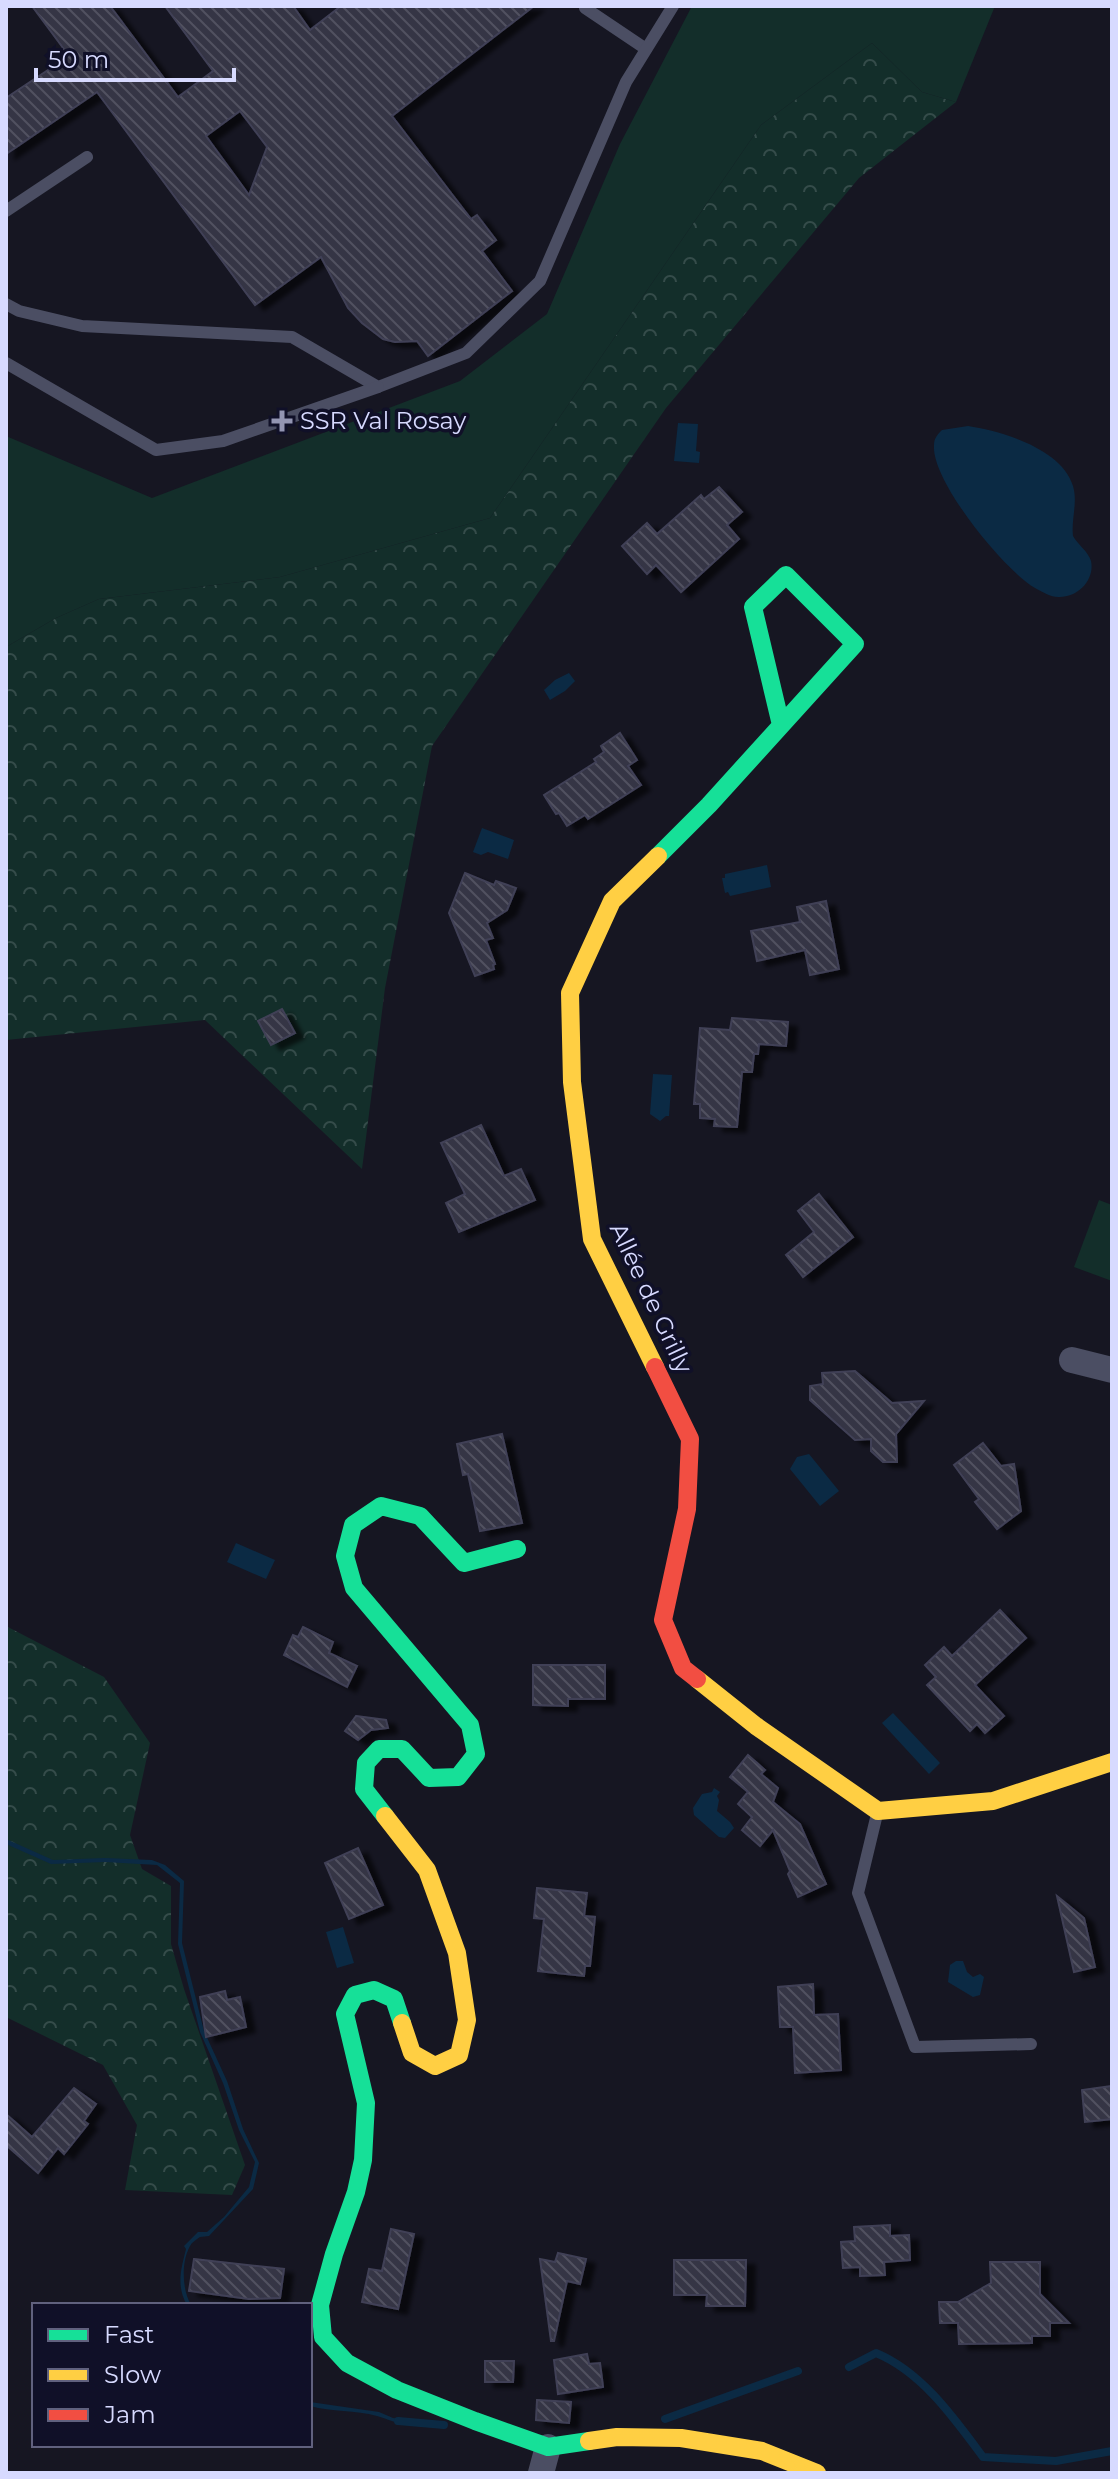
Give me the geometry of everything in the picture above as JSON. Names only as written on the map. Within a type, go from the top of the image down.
[{"type":"street","name":"Allée de Grilly","points":[[781,725],[753,607],[786,575],[855,644],[709,805],[612,901],[570,993],[572,1082],[592,1239],[690,1439],[687,1509],[663,1620],[683,1668],[756,1726],[878,1811]]},
{"type":"street","points":[[1072,1360],[1112,1370]]},
{"type":"street","points":[[517,1549],[464,1563],[420,1516],[381,1506],[353,1525],[345,1556],[354,1588],[470,1725],[476,1754],[458,1777],[429,1778],[402,1749],[379,1749],[366,1763],[364,1789],[427,1870],[457,1953],[467,2020],[459,2055],[435,2066],[412,2053],[394,1999],[374,1990],[355,1995],[345,2014],[366,2103],[363,2160],[320,2305],[323,2337],[347,2363],[409,2395],[548,2447],[617,2437],[681,2438],[762,2451],[817,2473]]},
{"type":"street","points":[[878,1811],[993,1801],[1112,1762]]},
{"type":"street","points":[[541,2473],[548,2447]]},
{"type":"lane","points":[[6,363],[156,450],[223,441],[466,353],[540,281],[626,82],[673,6]]},
{"type":"lane","points":[[585,8],[646,49]]},
{"type":"lane","points":[[6,211],[87,157]]},
{"type":"lane","points":[[6,304],[19,311],[82,326],[292,337],[378,387]]},
{"type":"lane","points":[[878,1811],[858,1893],[915,2047],[1031,2044]]},
{"type":"green space","points":[[692,6],[995,6],[956,102],[922,92],[872,43],[761,125],[490,518],[280,577],[99,599],[56,618],[6,647],[6,436],[152,498],[460,381],[547,314],[620,144]]},
{"type":"green space","points":[[872,43],[922,92],[956,102],[859,178],[666,408],[432,746],[385,988],[362,1169],[205,1020],[6,1040],[6,647],[56,618],[99,599],[280,577],[490,518],[761,125]]},
{"type":"green space","points":[[1099,1200],[1112,1205],[1112,1281],[1074,1267]]},
{"type":"green space","points":[[6,1626],[104,1677],[150,1743],[130,1835],[142,1869],[171,1886],[171,1944],[245,2165],[232,2195],[125,2190],[137,2125],[103,2065],[6,2017]]},
{"type":"water","points":[[678,423],[698,424],[696,451],[700,452],[699,463],[674,461]]},
{"type":"water","points":[[968,426],[997,432],[1029,444],[1044,452],[1067,473],[1074,492],[1073,536],[1088,554],[1092,568],[1088,581],[1078,591],[1058,597],[1035,588],[1006,564],[957,502],[937,462],[934,443],[942,430]]},
{"type":"water","points":[[569,673],[575,681],[550,700],[544,690]]},
{"type":"water","points":[[482,828],[514,840],[508,859],[488,852],[481,855],[473,852]]},
{"type":"water","points":[[767,865],[771,887],[730,896],[728,892],[725,893],[722,878],[725,874]]},
{"type":"water","points":[[653,1074],[672,1075],[669,1116],[660,1121],[650,1114]]},
{"type":"water","points":[[809,1454],[839,1491],[820,1506],[790,1469],[797,1457]]},
{"type":"water","points":[[236,1543],[275,1560],[266,1579],[227,1562]]},
{"type":"water","points":[[893,1713],[940,1763],[929,1774],[882,1723]]},
{"type":"water","points":[[714,1788],[720,1792],[717,1811],[734,1828],[725,1838],[719,1837],[694,1815],[693,1808],[702,1794],[712,1792]]},
{"type":"water","points":[[6,1839],[53,1860],[152,1860],[165,1865],[184,1881],[182,1943],[204,2031],[259,2163],[253,2189],[209,2236],[200,2237],[190,2246],[184,2276],[190,2303],[186,2303],[181,2284],[184,2246],[198,2232],[207,2232],[224,2217],[249,2187],[255,2162],[200,2032],[178,1944],[180,1883],[157,1865],[105,1862],[51,1864],[6,1844]]},
{"type":"water","points":[[343,1927],[354,1963],[337,1968],[326,1932]]},
{"type":"water","points":[[963,1961],[967,1972],[973,1977],[980,1974],[984,1977],[980,1995],[973,1997],[948,1982],[950,1965]]},
{"type":"water","points":[[312,2402],[379,2412],[407,2420],[409,2425],[369,2414],[312,2406]]},
{"type":"building","points":[[32,6],[110,6],[178,97],[213,71],[165,6],[293,6],[310,30],[341,6],[534,6],[392,116],[471,219],[477,215],[496,240],[482,251],[512,291],[428,356],[417,341],[383,339],[362,323],[348,308],[321,257],[255,305],[97,92],[6,154],[6,98],[69,56]],"holes":[[[240,111],[267,147],[249,195],[206,136]]]},
{"type":"building","points":[[719,487],[742,512],[727,525],[739,539],[681,592],[656,565],[647,574],[622,546],[647,523],[657,534],[701,495],[704,499]]},
{"type":"building","points":[[620,733],[637,760],[628,766],[641,785],[588,819],[585,815],[567,826],[544,795],[596,762],[594,759],[604,752],[601,746]]},
{"type":"building","points":[[465,873],[494,885],[496,881],[516,888],[507,910],[487,923],[493,938],[486,940],[494,969],[475,976],[449,913]]},
{"type":"building","points":[[826,901],[839,969],[810,975],[805,950],[757,961],[751,931],[800,922],[797,907]]},
{"type":"building","points":[[282,1009],[295,1033],[271,1045],[258,1021]]},
{"type":"building","points":[[732,1018],[788,1022],[786,1046],[759,1044],[758,1054],[754,1054],[752,1072],[742,1072],[737,1127],[714,1126],[715,1119],[700,1118],[700,1104],[694,1104],[700,1028],[730,1030]]},
{"type":"building","points":[[481,1125],[504,1176],[521,1169],[535,1200],[459,1232],[446,1203],[465,1194],[441,1143]]},
{"type":"building","points":[[819,1194],[853,1237],[803,1277],[786,1255],[814,1232],[798,1211]]},
{"type":"building","points":[[855,1371],[892,1403],[924,1401],[896,1434],[897,1462],[883,1462],[871,1451],[871,1439],[855,1440],[810,1400],[810,1386],[823,1384],[822,1373]]},
{"type":"building","points":[[502,1434],[522,1523],[480,1531],[468,1474],[463,1475],[457,1444]]},
{"type":"building","points":[[983,1443],[1001,1466],[1014,1464],[1021,1511],[997,1529],[975,1502],[979,1499],[954,1465]]},
{"type":"building","points":[[1000,1610],[1026,1638],[975,1685],[1004,1716],[985,1733],[977,1724],[970,1731],[927,1685],[936,1677],[925,1665],[944,1647],[952,1656]]},
{"type":"building","points":[[303,1627],[333,1642],[329,1653],[357,1666],[347,1687],[284,1655],[293,1635],[298,1637]]},
{"type":"building","points":[[533,1665],[605,1665],[605,1699],[568,1699],[568,1706],[533,1705]]},
{"type":"building","points":[[356,1716],[386,1720],[388,1728],[371,1730],[358,1740],[345,1731]]},
{"type":"building","points":[[748,1755],[765,1770],[761,1774],[778,1788],[773,1802],[800,1824],[826,1884],[798,1897],[773,1830],[760,1846],[742,1830],[752,1817],[738,1804],[748,1792],[730,1777]]},
{"type":"building","points":[[358,1848],[383,1905],[349,1919],[325,1863]]},
{"type":"building","points":[[537,1888],[587,1893],[584,1916],[595,1917],[590,1966],[585,1966],[584,1976],[538,1971],[544,1919],[534,1918]]},
{"type":"building","points":[[1057,1896],[1084,1918],[1095,1967],[1074,1972]]},
{"type":"building","points":[[813,1984],[814,2015],[838,2014],[841,2070],[795,2073],[793,2027],[780,2027],[778,1987]]},
{"type":"building","points":[[225,1991],[227,2000],[240,1997],[246,2027],[206,2037],[200,1997]]},
{"type":"building","points":[[1112,2086],[1112,2119],[1085,2122],[1082,2090]]},
{"type":"building","points":[[74,2088],[96,2104],[84,2121],[88,2124],[64,2154],[58,2148],[38,2173],[6,2145],[6,2114],[32,2137]]},
{"type":"building","points":[[890,2225],[890,2236],[909,2235],[910,2260],[884,2262],[885,2275],[860,2276],[860,2267],[843,2268],[841,2242],[855,2241],[854,2227]]},
{"type":"building","points":[[391,2229],[414,2234],[398,2309],[362,2302],[369,2269],[382,2271]]},
{"type":"building","points":[[558,2253],[586,2259],[580,2284],[567,2281],[554,2341],[551,2341],[540,2259],[555,2262]]},
{"type":"building","points":[[194,2259],[284,2269],[280,2298],[249,2299],[189,2291]]},
{"type":"building","points":[[674,2260],[746,2260],[745,2306],[706,2306],[707,2295],[674,2295]]},
{"type":"building","points":[[990,2262],[1040,2262],[1040,2294],[1069,2323],[1050,2323],[1050,2336],[1032,2336],[1032,2343],[959,2344],[958,2323],[940,2323],[939,2302],[958,2302],[991,2283]]},
{"type":"building","points":[[587,2354],[589,2364],[600,2363],[603,2387],[558,2394],[554,2360]]},
{"type":"building","points":[[485,2361],[514,2361],[513,2382],[485,2382]]},
{"type":"building","points":[[537,2400],[571,2402],[569,2423],[536,2420]]},
{"type":"waterway","points":[[849,2367],[876,2353],[893,2361],[936,2398],[983,2457],[1056,2461],[1112,2451]]},
{"type":"waterway","points":[[665,2419],[798,2371]]},
{"type":"waterway","points":[[398,2421],[444,2425]]},
{"type":"traffic: fast","points":[[658,856],[709,805],[855,644],[786,575],[753,607],[781,725]]},
{"type":"traffic: fast","points":[[385,1816],[364,1789],[366,1763],[379,1749],[402,1749],[429,1778],[458,1777],[476,1754],[470,1725],[354,1588],[345,1556],[353,1525],[381,1506],[420,1516],[464,1563],[517,1549]]},
{"type":"traffic: fast","points":[[402,2023],[394,1999],[374,1990],[355,1995],[345,2014],[366,2103],[363,2160],[320,2305],[323,2337],[347,2363],[397,2390],[475,2421],[548,2447],[589,2441]]},
{"type":"traffic: slow","points":[[655,1367],[592,1239],[572,1082],[570,993],[612,901],[658,856]]},
{"type":"traffic: slow","points":[[697,1679],[756,1726],[878,1811],[993,1801],[1112,1762]]},
{"type":"traffic: slow","points":[[385,1816],[427,1870],[457,1953],[467,2020],[459,2055],[435,2066],[412,2053],[402,2023]]},
{"type":"traffic: slow","points":[[589,2441],[617,2437],[681,2438],[762,2451],[817,2473]]},
{"type":"traffic: jam","points":[[655,1367],[690,1439],[687,1509],[663,1620],[683,1668],[697,1679]]},
{"type":"place","name":"SSR Val Rosay","points":[[282,421]]}]
